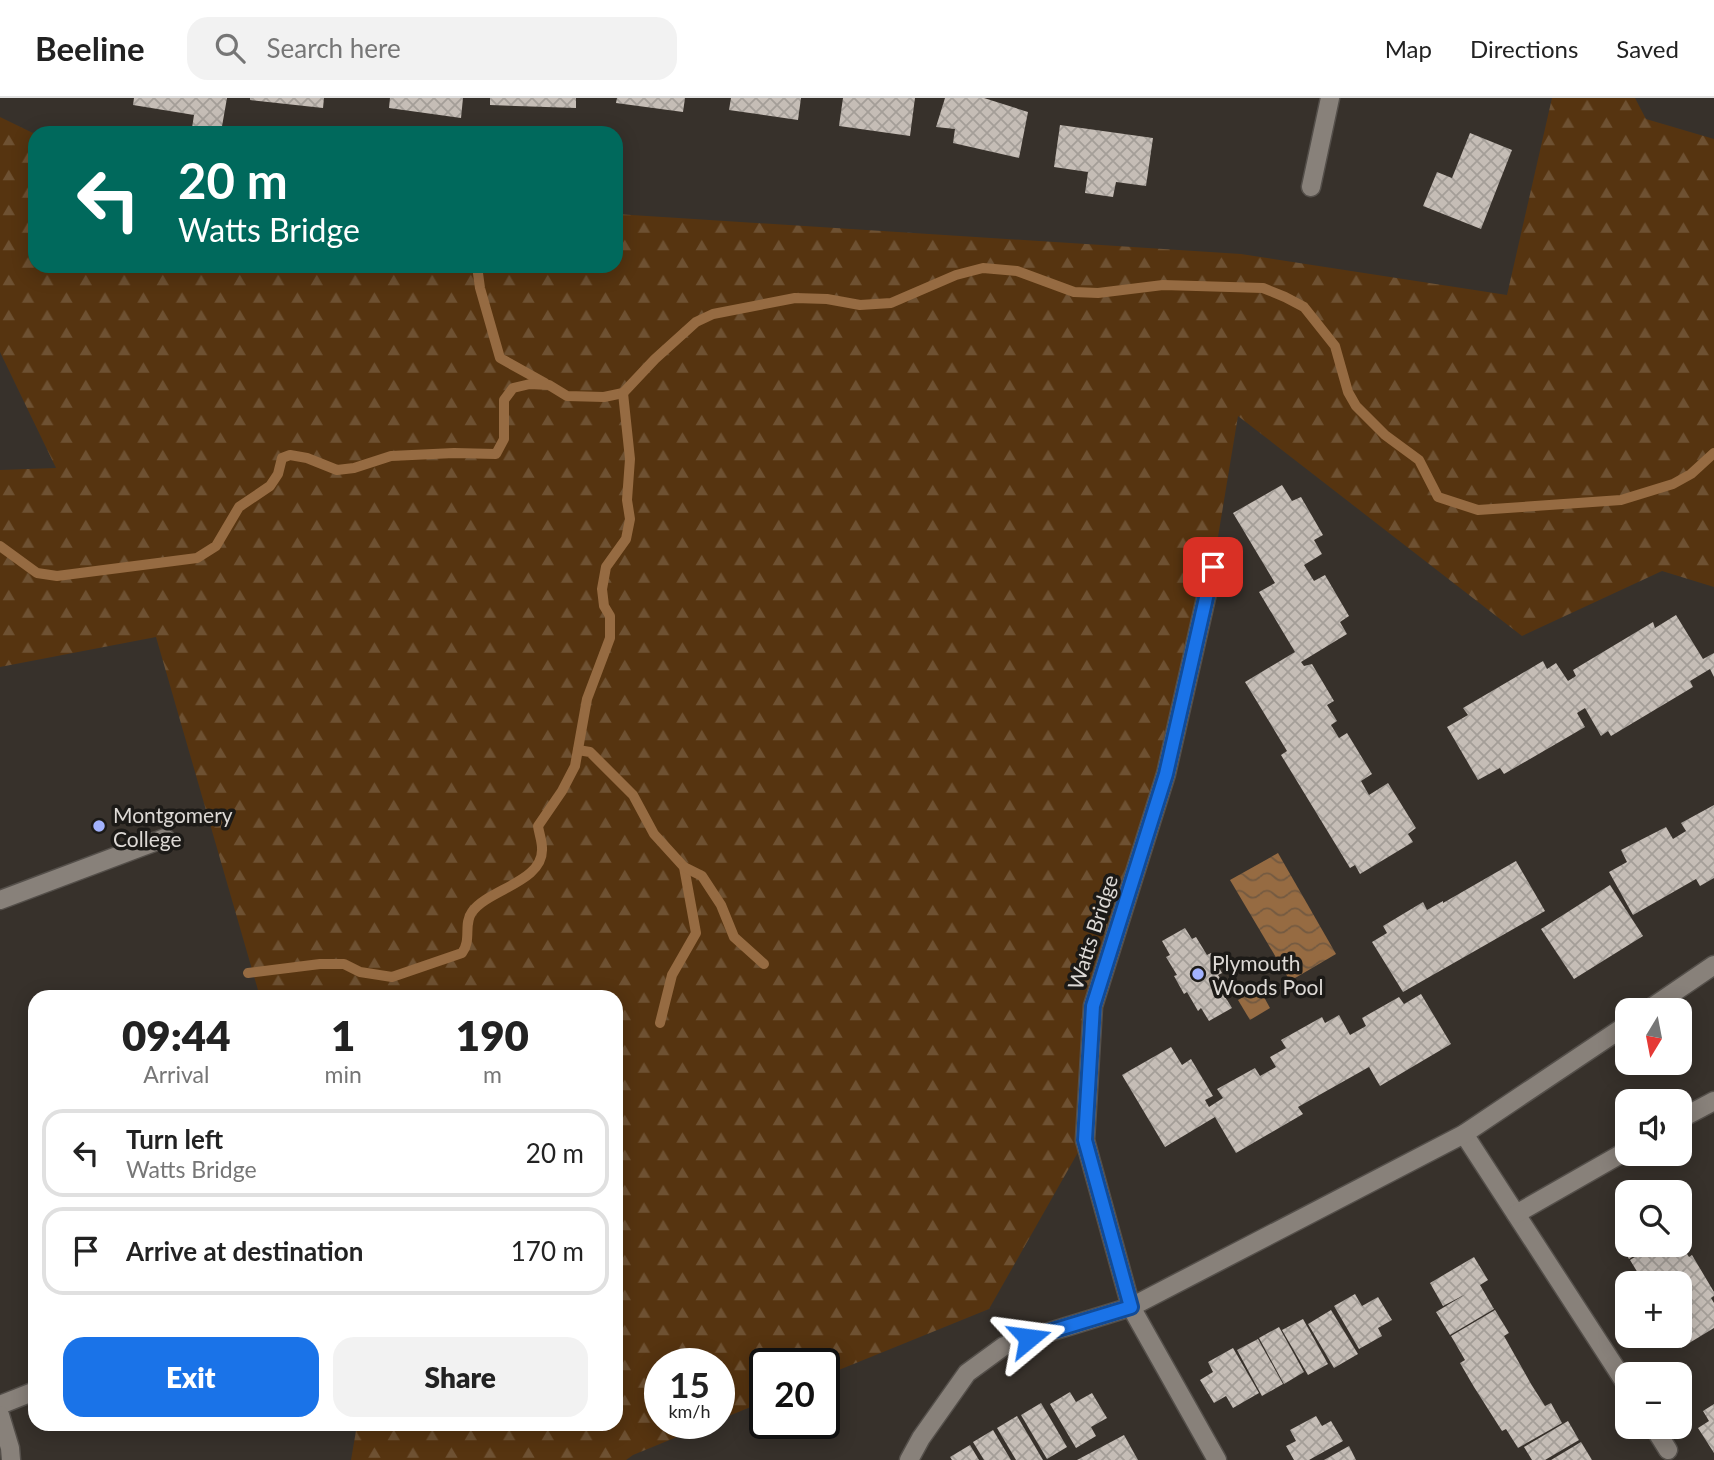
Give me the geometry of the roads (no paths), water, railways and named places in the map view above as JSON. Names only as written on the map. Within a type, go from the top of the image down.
[{"type":"street","points":[[1311,187],[1330,98]]},
{"type":"street","name":"Watts Bridge","points":[[1213,567],[1166,774],[1093,1006],[1085,1140],[1131,1307],[1217,1460]]},
{"type":"street","points":[[0,900],[165,838]]},
{"type":"street","points":[[1666,998],[1714,965]]},
{"type":"street","points":[[909,1460],[921,1438],[967,1373],[1004,1346],[1131,1307],[1464,1134],[1615,1033]]},
{"type":"street","points":[[1692,1113],[1714,1101]]},
{"type":"street","points":[[1464,1134],[1615,1367]]},
{"type":"street","points":[[1516,1214],[1615,1157]]},
{"type":"street","points":[[0,1405],[28,1394]]},
{"type":"street","points":[[0,1415],[11,1460]]},
{"type":"street","points":[[1661,1439],[1668,1450]]},
{"type":"water","points":[[1278,853],[1336,954],[1290,981],[1230,880]]},
{"type":"water","points":[[1259,988],[1270,1008],[1250,1020],[1238,1000]]},
{"type":"waterway","points":[[0,546],[37,573],[57,576],[197,558],[216,546],[239,507],[270,486],[278,474],[282,458],[290,455],[307,458],[337,470],[354,468],[391,456],[496,454],[504,439],[504,400],[513,388],[530,384],[549,385],[567,396],[604,397],[623,393],[696,322],[713,314],[795,298],[827,299],[860,305],[891,303],[956,275],[983,268],[1017,271],[1074,292],[1098,293],[1163,285],[1263,288],[1285,297],[1304,307],[1335,346],[1348,392],[1356,406],[1385,435],[1419,460],[1438,497],[1478,510],[1621,500],[1673,484],[1691,474],[1714,453]]},
{"type":"waterway","points":[[478,273],[500,358],[545,383]]},
{"type":"waterway","points":[[248,973],[320,964],[344,964],[360,972],[392,977],[462,953],[467,943],[468,922],[472,912],[490,897],[525,877],[540,860],[542,848],[538,826],[575,766],[587,699],[610,638],[610,616],[604,606],[602,589],[606,567],[626,539],[630,519],[627,500],[630,459],[623,393]]},
{"type":"waterway","points":[[578,750],[590,752],[633,795],[654,834],[684,867],[696,933],[672,975],[660,1023]]},
{"type":"waterway","points":[[684,867],[702,876],[721,905],[734,937],[764,964]]},
{"type":"place","name":"Montgomery College","points":[[99,826]]},
{"type":"place","name":"Plymouth Woods Pool","points":[[1198,974]]}]
